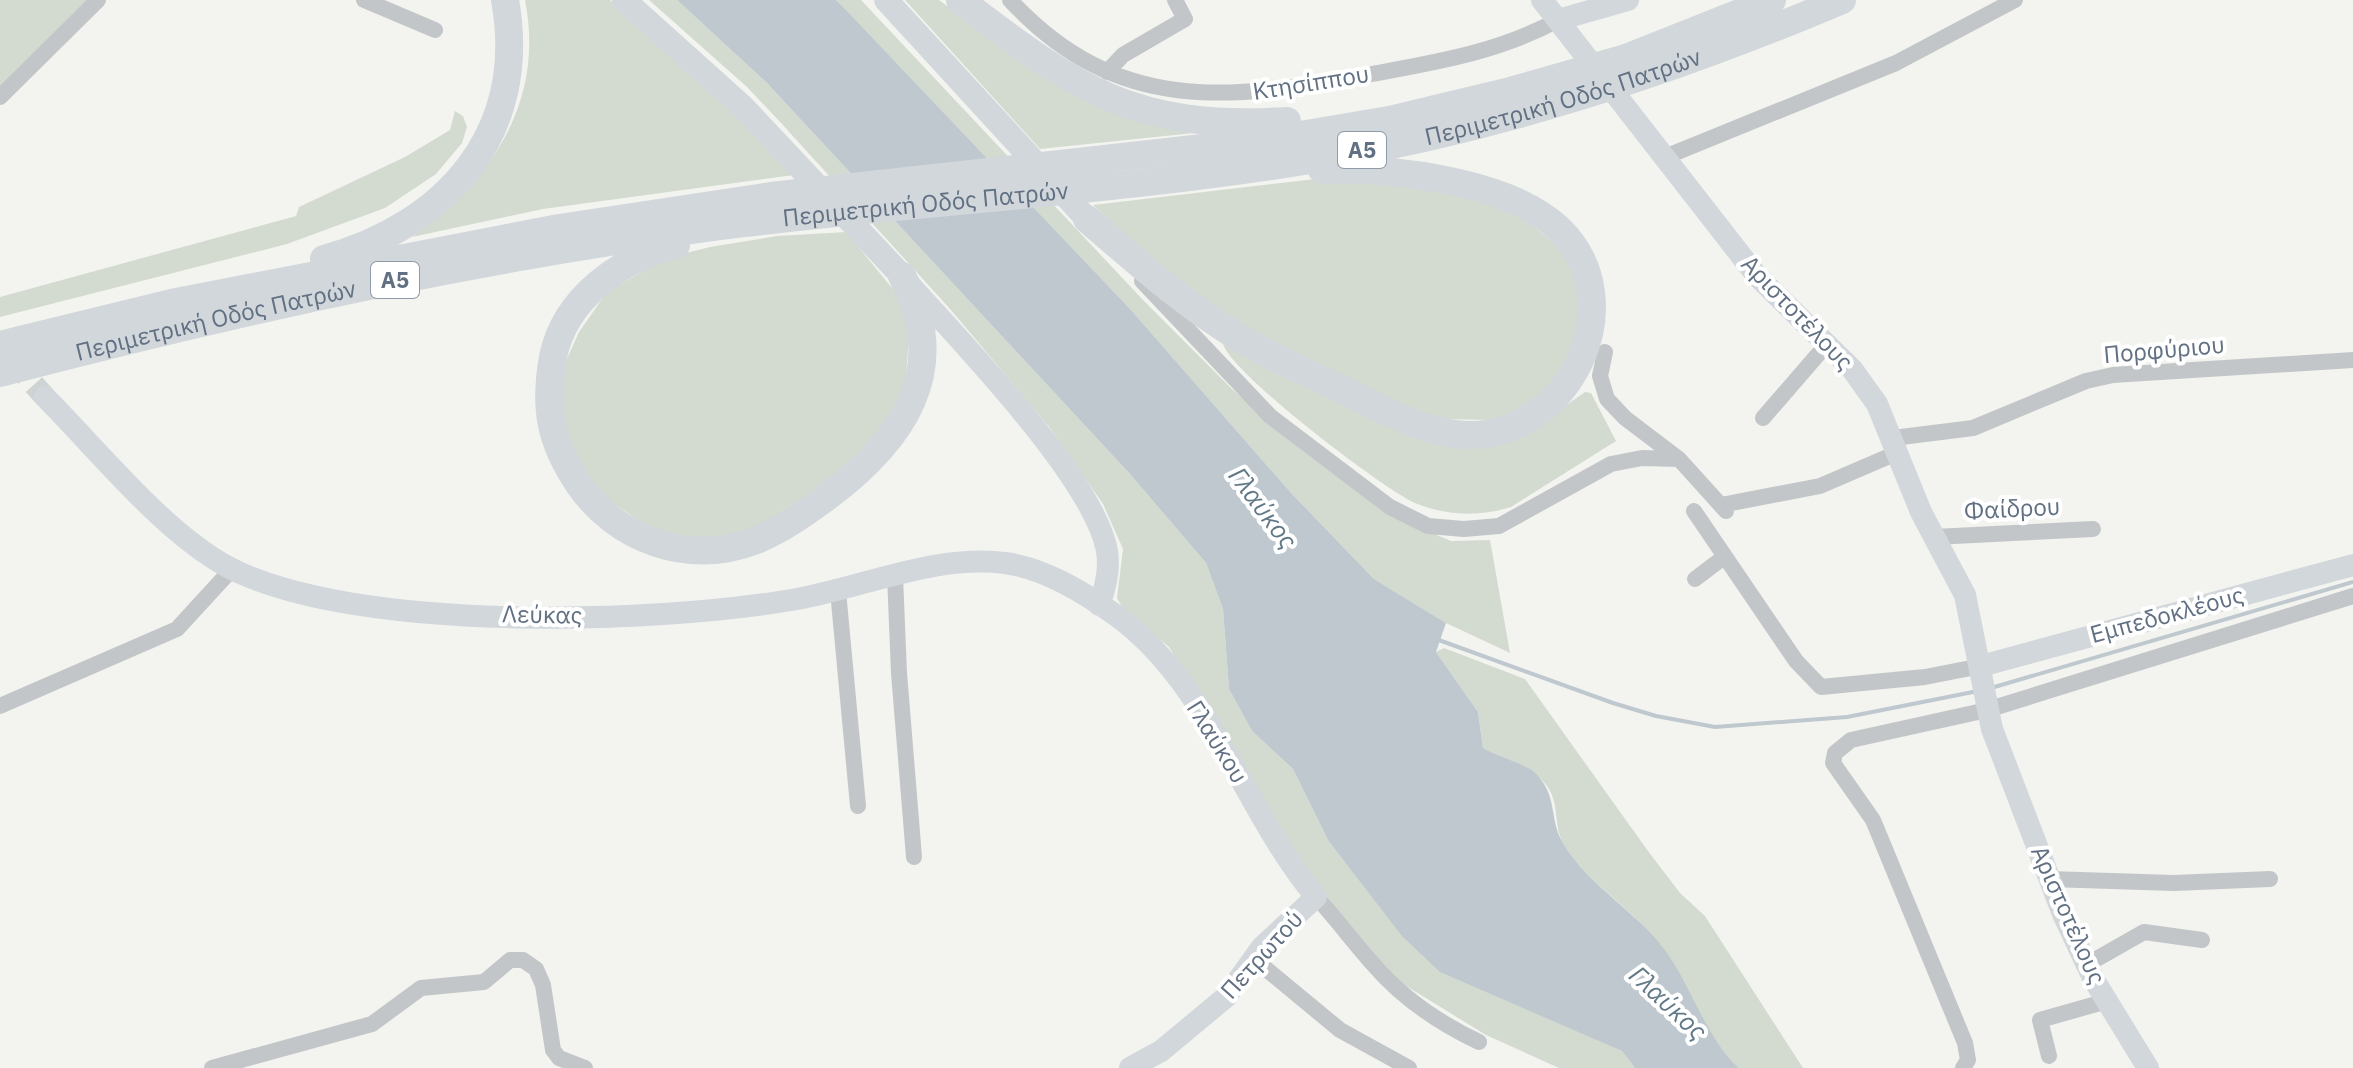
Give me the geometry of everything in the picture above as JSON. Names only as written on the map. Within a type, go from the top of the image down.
[{"type":"highway","points":[[171,303],[383,238],[415,221],[445,196],[480,149],[502,101],[509,57],[505,0]]},
{"type":"highway","points":[[960,0],[1081,86],[1134,108],[1174,118],[1256,123],[1355,116],[1510,91]]},
{"type":"highway","name":"Περιμετρική Οδός Πατρών","points":[[1635,67],[1772,0]]},
{"type":"highway","name":"Περιμετρική Οδός Πατρών","points":[[0,373],[330,293],[471,265],[661,234],[1186,177],[1408,141],[1635,67],[1749,39],[1842,0]]},
{"type":"highway","name":"Περιμετρική Οδός Πατρών","points":[[0,345],[171,303],[559,228],[771,196],[1138,155],[1346,127],[1510,91],[1565,88]]},
{"type":"highway","points":[[1087,219],[1186,303],[1236,336],[1399,417],[1431,429],[1467,435],[1498,432],[1548,406],[1578,367],[1591,328],[1588,281],[1568,239],[1526,205],[1440,181],[1354,170],[1186,177]]},
{"type":"highway","points":[[791,220],[652,251],[599,282],[580,301],[568,320],[555,350],[548,387],[553,437],[588,498],[613,522],[646,540],[682,550],[718,550],[754,541],[817,504],[881,451],[914,398],[921,371],[922,341],[917,312],[902,276]]},
{"type":"main road","points":[[624,0],[743,107],[902,276]]},
{"type":"main road","points":[[886,0],[1087,219]]},
{"type":"street","points":[[0,97],[98,0]]},
{"type":"street","points":[[364,0],[435,30]]},
{"type":"street","name":"Κτησίππου","points":[[1010,0],[1057,43],[1107,72],[1189,93],[1272,91],[1468,57],[1517,41],[1558,20],[1628,0]]},
{"type":"street","points":[[1107,72],[1130,51],[1185,19],[1175,0]]},
{"type":"street","name":"Αριστοτέλους","points":[[1542,0],[1757,276],[1866,387],[1896,445],[1934,537],[1965,595],[1987,706],[2049,879],[2086,965],[2148,1068]]},
{"type":"street","points":[[1665,157],[1896,63],[2015,0]]},
{"type":"street","points":[[1087,219],[1270,416],[1390,507],[1428,526],[1464,529],[1499,526],[1611,464],[1642,458],[1679,459]]},
{"type":"street","points":[[902,276],[1014,404],[1088,507],[1104,540],[1108,562],[1106,589],[1099,605]]},
{"type":"street","points":[[1763,418],[1827,344]]},
{"type":"street","points":[[1605,352],[1600,376],[1607,399],[1625,418],[1679,459]]},
{"type":"street","name":"Πορφύριου","points":[[1679,459],[1724,508],[1820,486],[1896,445],[1982,425],[2086,381],[2113,375],[2353,360]]},
{"type":"street","name":"Λεύκας","points":[[45,397],[182,534],[232,569],[303,595],[458,614],[669,615],[838,591],[950,564],[1007,563],[1042,573],[1099,605]]},
{"type":"street","points":[[1694,511],[1796,661],[1821,687],[1981,670]]},
{"type":"street","name":"Φαίδρου","points":[[1934,537],[2093,529]]},
{"type":"street","points":[[1695,579],[1724,557]]},
{"type":"street","name":"Εμπεδοκλέους","points":[[1981,670],[2353,565]]},
{"type":"street","points":[[0,706],[177,629],[232,569]]},
{"type":"street","points":[[895,576],[899,673],[914,857]]},
{"type":"street","points":[[838,591],[858,806]]},
{"type":"street","points":[[1963,1068],[1968,1060],[1965,1043],[1875,826],[1832,759],[1837,750],[1851,740],[1987,706],[2353,596]]},
{"type":"street","name":"Γλαύκου","points":[[1099,605],[1118,616],[1174,675],[1215,736],[1283,853],[1316,897]]},
{"type":"street","points":[[2049,879],[2187,883],[2270,879]]},
{"type":"street","points":[[1316,897],[1394,985],[1441,1023],[1479,1042]]},
{"type":"street","name":"Πετρωτού","points":[[1130,1068],[1161,1051],[1226,997],[1267,941],[1316,897]]},
{"type":"street","points":[[2086,965],[2144,932],[2202,940]]},
{"type":"street","points":[[1254,959],[1340,1030],[1409,1068]]},
{"type":"street","points":[[212,1068],[372,1024],[421,988],[484,982],[510,960],[523,960],[536,969],[543,985],[553,1050],[559,1058],[585,1068]]},
{"type":"street","points":[[2049,1056],[2040,1020],[2107,1001]]},
{"type":"shaded area","points":[[0,0],[89,0],[0,88]]},
{"type":"shaded area","points":[[525,0],[610,0],[678,58],[794,175],[543,209],[412,237],[441,215],[466,190],[488,164],[506,135],[519,104],[527,72],[529,37]]},
{"type":"shaded area","points":[[649,0],[677,0],[766,82],[1130,474],[1206,563],[1223,609],[1229,689],[1252,731],[1293,769],[1328,840],[1553,1019],[1622,1051],[1635,1068],[1559,1068],[1486,1035],[1390,976],[1322,896],[1169,647],[1123,609],[1117,598],[1123,549],[1103,504],[1050,428],[951,310],[782,124],[747,87]]},
{"type":"shaded area","points":[[836,0],[861,0],[1144,301],[1231,388],[1298,447],[1391,516],[1451,541],[1490,540],[1510,653],[1446,623],[1374,579],[1292,494],[1131,310]]},
{"type":"shaded area","points":[[905,0],[939,0],[985,34],[1213,131],[1040,149]]},
{"type":"shaded area","points":[[455,111],[463,116],[467,127],[462,143],[436,174],[385,208],[287,244],[0,317],[0,297],[296,216],[299,207],[405,157],[450,130]]},
{"type":"shaded area","points":[[1333,177],[1435,189],[1514,211],[1562,249],[1576,277],[1582,303],[1576,347],[1541,398],[1496,420],[1436,419],[1312,363],[1193,297],[1093,205]]},
{"type":"shaded area","points":[[846,232],[897,294],[910,323],[905,391],[880,435],[822,485],[758,527],[721,538],[690,539],[650,529],[598,492],[567,439],[560,396],[566,361],[579,332],[607,292],[666,258],[777,236]]},
{"type":"shaded area","points":[[1223,344],[1384,422],[1528,432],[1585,392],[1591,393],[1616,441],[1511,507],[1475,514],[1439,511],[1415,503],[1342,454],[1279,404],[1232,359]]},
{"type":"shaded area","points":[[1444,648],[1525,679],[1648,851],[1680,893],[1705,916],[1803,1068],[1739,1068],[1726,1054],[1656,940],[1572,857],[1559,832],[1554,801],[1547,785],[1531,771],[1483,748],[1478,712],[1436,652]]},
{"type":"water","name":"Γλαύκος","points":[[677,0],[836,0],[844,8],[1131,310],[1292,494],[1374,579],[1446,623],[1436,652],[1478,712],[1483,748],[1533,771],[1541,780],[1550,797],[1558,834],[1574,859],[1659,943],[1680,973],[1718,1044],[1739,1068],[1635,1068],[1622,1051],[1440,972],[1402,936],[1328,840],[1293,769],[1252,731],[1229,689],[1223,609],[1206,563],[1130,474],[766,82]]},
{"type":"waterway","points":[[1991,688],[2353,582]]},
{"type":"waterway","points":[[1436,639],[1613,703],[1656,716],[1715,727],[1847,717],[1978,691]]},
{"type":"tunnel","points":[[12,360],[45,397]]}]
